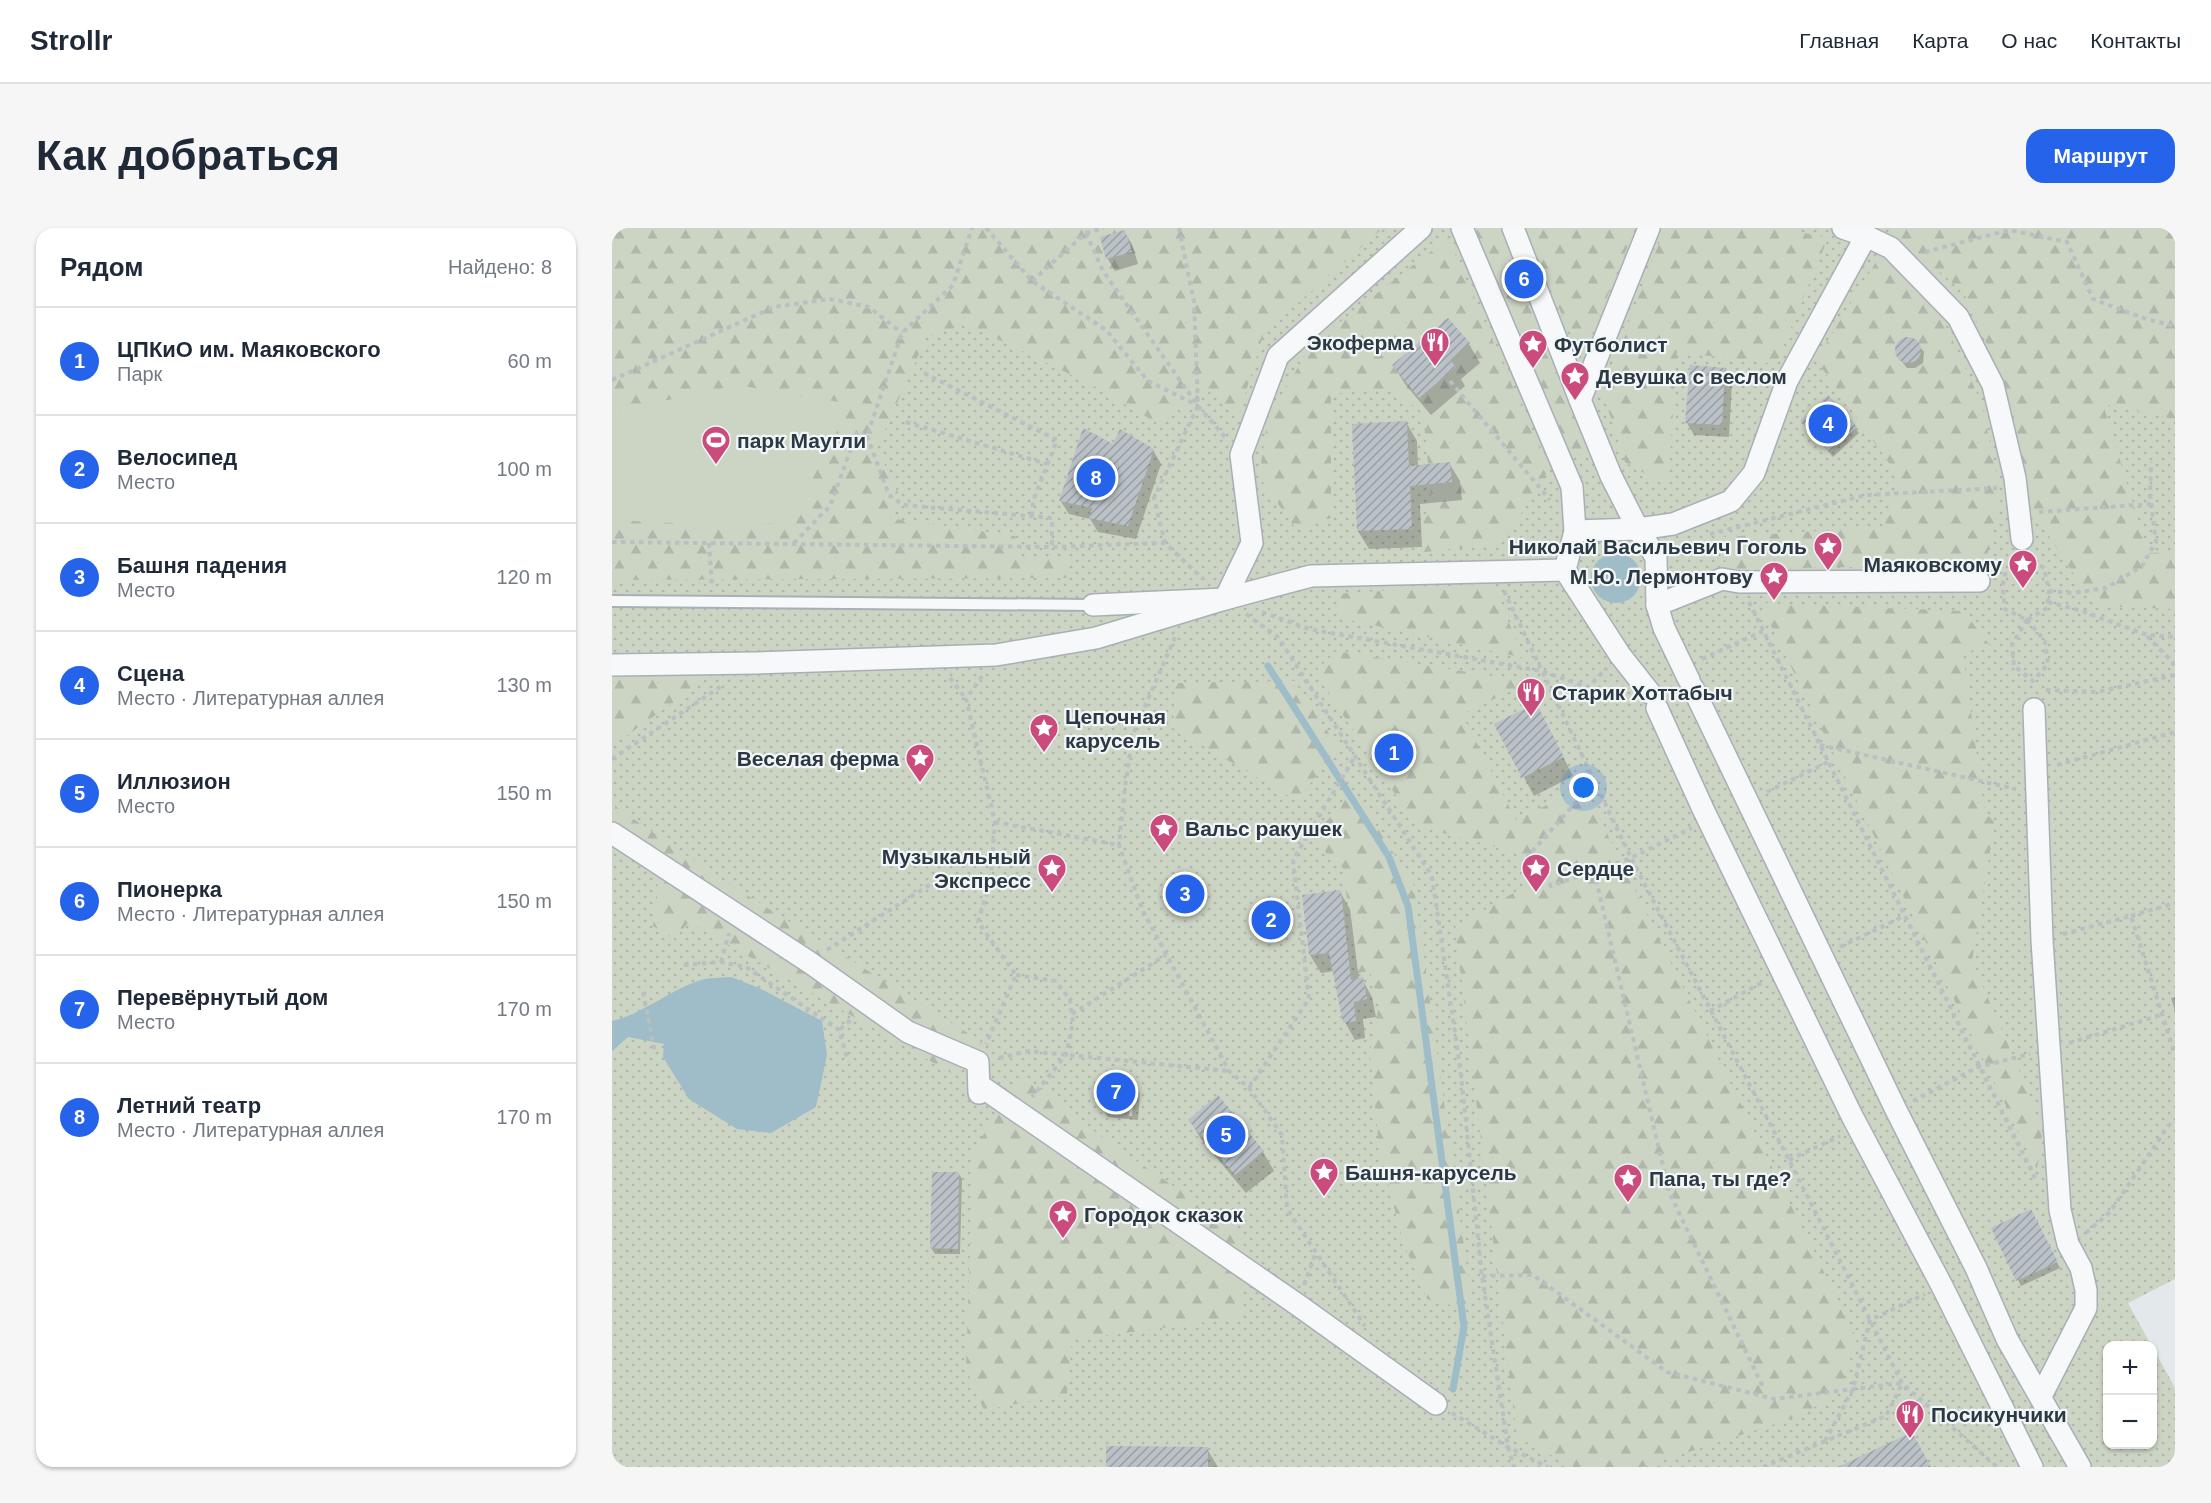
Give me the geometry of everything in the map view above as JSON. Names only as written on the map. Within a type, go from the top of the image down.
[{"type":"street","points":[[1225,599],[1252,543],[1240,455],[1278,356],[1422,228]]},
{"type":"street","points":[[1462,228],[1572,487],[1575,531],[1565,570],[1620,655],[1654,700],[1708,820],[1858,1127],[1942,1286],[2032,1467]]},
{"type":"street","points":[[1513,228],[1611,476],[1638,528],[1656,556],[1657,605],[1664,628],[1896,1110],[1976,1268],[2007,1339],[2080,1467]]},
{"type":"street","points":[[1580,400],[1649,228]]},
{"type":"street","points":[[1843,228],[1864,232],[1891,248],[1958,316],[1993,385],[2016,487],[2022,539]]},
{"type":"street","points":[[1575,531],[1673,524],[1731,501],[1754,473],[1787,381],[1864,232]]},
{"type":"street","points":[[612,665],[996,655],[1096,638],[1311,576],[1565,570]]},
{"type":"street","points":[[1657,605],[1722,579],[1739,582],[1979,581]]},
{"type":"street","points":[[1093,605],[1225,599]]},
{"type":"street","points":[[2034,709],[2042,940],[2060,1210],[2068,1244],[2081,1268],[2086,1290],[2086,1308],[2041,1396]]},
{"type":"street","points":[[612,833],[809,962],[908,1032],[978,1062],[979,1089],[1298,1305],[1436,1404]]},
{"type":"lane","points":[[612,601],[1093,605]]},
{"type":"path","points":[[972,228],[954,285],[902,333],[867,436],[889,495],[903,505],[1052,518],[1052,547]]},
{"type":"path","points":[[986,228],[1032,281],[1106,330],[1148,381],[1198,406]]},
{"type":"path","points":[[1032,281],[1086,233],[1104,228]]},
{"type":"path","points":[[1179,228],[1194,302],[1198,406],[1154,498],[1165,543],[1225,599],[1278,637],[1432,876],[1461,1074],[1482,1276],[1508,1447],[1514,1467]]},
{"type":"path","points":[[1901,259],[2009,230],[2067,242],[2093,299],[2146,319],[2175,326]]},
{"type":"path","points":[[1086,233],[1103,271],[1198,406],[1240,455]]},
{"type":"path","points":[[612,380],[774,307],[830,299],[869,307],[902,333]]},
{"type":"path","points":[[924,373],[1057,440],[1033,501],[1032,516]]},
{"type":"path","points":[[1450,381],[1575,531]]},
{"type":"path","points":[[906,422],[1047,464]]},
{"type":"path","points":[[794,544],[830,506],[857,432],[867,436]]},
{"type":"path","points":[[2049,591],[2072,593],[2106,588],[2142,566],[2156,542],[2151,504],[2151,462]]},
{"type":"path","points":[[1708,535],[1866,495],[2016,487]]},
{"type":"path","points":[[2019,513],[2151,504]]},
{"type":"path","points":[[612,542],[1052,547],[1165,543]]},
{"type":"path","points":[[709,543],[711,585]]},
{"type":"path","points":[[2048,602],[2047,608],[2027,620],[2012,644],[2014,666],[2033,681],[2048,664],[2045,641],[2027,620],[2005,609],[2002,583],[2010,565],[2025,556],[2044,568],[2049,591],[2048,602]]},
{"type":"path","points":[[1495,571],[1631,858],[1789,1160],[1902,1383],[1998,1467]]},
{"type":"path","points":[[1739,582],[1978,1067],[2037,1181]]},
{"type":"path","points":[[2048,602],[2082,611],[2146,635],[2175,637]]},
{"type":"path","points":[[1257,610],[1310,629],[1541,671]]},
{"type":"path","points":[[1688,679],[1763,631]]},
{"type":"path","points":[[2146,635],[2173,663],[2175,670]]},
{"type":"path","points":[[1175,638],[1133,734],[1119,845],[1142,909],[1229,1071],[1249,1088],[1282,1135],[1287,1209],[1369,1331]]},
{"type":"path","points":[[996,655],[966,699],[995,822],[990,883],[978,922],[1016,975],[1055,981],[1070,999],[1073,1022],[1066,1055],[1031,1098]]},
{"type":"path","points":[[2044,690],[2097,692],[2175,675]]},
{"type":"path","points":[[612,759],[727,682]]},
{"type":"path","points":[[2036,771],[2175,732]]},
{"type":"path","points":[[1820,745],[2037,793]]},
{"type":"path","points":[[1249,1088],[1309,999],[1293,860],[1356,756]]},
{"type":"path","points":[[1747,801],[1828,762]]},
{"type":"path","points":[[1595,781],[1528,856],[1551,886],[1631,858],[1708,820]]},
{"type":"path","points":[[995,822],[1119,845]]},
{"type":"path","points":[[1594,871],[1669,1192],[1764,1389]]},
{"type":"path","points":[[809,962],[931,884],[990,883]]},
{"type":"path","points":[[2042,940],[2175,903]]},
{"type":"path","points":[[1823,956],[1904,916]]},
{"type":"path","points":[[2131,916],[2175,1055]]},
{"type":"path","points":[[1072,1014],[1166,955]]},
{"type":"path","points":[[684,965],[721,962],[746,967],[839,1030],[848,1061]]},
{"type":"path","points":[[1710,1011],[1782,971]]},
{"type":"path","points":[[978,1062],[1016,975]]},
{"type":"path","points":[[643,992],[655,1052]]},
{"type":"path","points":[[978,1062],[1028,1052],[1229,1071]]},
{"type":"path","points":[[1896,1110],[1978,1067]]},
{"type":"path","points":[[2068,1244],[2083,1236],[2110,1212],[2169,1125],[2175,1122]]},
{"type":"path","points":[[1789,1160],[1858,1127]]},
{"type":"path","points":[[1298,1305],[1316,1252]]},
{"type":"path","points":[[1482,1276],[1533,1275],[1667,1372],[1774,1399],[1902,1383]]},
{"type":"path","points":[[1870,1320],[1942,1286]]},
{"type":"path","points":[[1825,1441],[1853,1389],[1870,1320]]},
{"type":"path","points":[[1763,1467],[1886,1416],[1902,1383]]},
{"type":"path","points":[[1436,1404],[1508,1447],[1548,1467]]},
{"type":"green space","points":[[612,228],[2175,228],[2175,1279],[2128,1303],[2149,1341],[2103,1341],[2103,1449],[2157,1449],[2157,1355],[2175,1388],[2175,1467],[612,1467]]},
{"type":"green space","points":[[612,228],[1383,228],[1264,333],[1238,417],[1211,391],[1157,423],[1096,387],[967,324],[926,338],[877,448],[899,495],[889,518],[1015,536],[1022,557],[1069,560],[1068,578],[612,580]]},
{"type":"green space","points":[[1473,228],[1501,228],[1592,450],[1571,458]]},
{"type":"green space","points":[[1523,228],[1635,228],[1582,359]]},
{"type":"green space","points":[[1665,228],[1781,228],[1828,238],[1776,364],[1677,352],[1668,487],[1625,462],[1602,391]]},
{"type":"green space","points":[[1889,228],[2175,228],[2175,419],[2103,404],[2148,553],[2175,552],[2175,609],[2095,606],[2031,509],[2011,399],[1964,293]]},
{"type":"green space","points":[[1448,238],[1549,470],[1502,543],[1416,553],[1431,495],[1423,413],[1392,389],[1331,394],[1331,518],[1296,529],[1259,477],[1268,418],[1312,344]]},
{"type":"green space","points":[[1879,257],[1944,322],[1982,404],[2001,498],[1985,565],[1726,569],[1723,537],[1884,527],[1899,477],[1816,360]]},
{"type":"green space","name":"парк Маугли","points":[[737,385],[851,404],[790,523],[714,525],[612,520],[612,412]]},
{"type":"green space","points":[[1492,583],[1524,658],[1340,618],[1335,594]]},
{"type":"green space","points":[[1760,603],[1963,611],[1992,648],[1963,654],[1985,814],[1995,821],[1972,961],[2027,1089],[2042,1134],[2037,1169]]},
{"type":"green space","points":[[1336,651],[1530,682],[1462,714],[1516,820],[1584,787],[1857,1339],[1839,1391],[1802,1415],[1643,1467],[1574,1467],[1517,1437],[1455,927],[1529,884],[1516,852],[1416,826],[1315,672]]},
{"type":"green space","points":[[712,675],[612,746],[612,679]]},
{"type":"green space","points":[[1294,681],[1338,747],[1297,801],[1173,728],[1175,683]]},
{"type":"green space","points":[[1354,790],[1414,886],[1473,1311],[1427,1299],[1403,1242],[1379,1148],[1370,1052],[1379,1005],[1370,971],[1357,973],[1343,868],[1311,839]]},
{"type":"green space","points":[[612,804],[713,874],[982,1042],[953,1074],[689,922],[674,939],[653,926],[659,870],[612,838]]},
{"type":"green space","points":[[1022,1074],[1107,1141],[1240,1231],[1243,1317],[1072,1340],[1067,1394],[984,1410],[966,1369],[973,1151]]},
{"type":"water","points":[[1616,553],[1625,555],[1636,564],[1641,578],[1639,587],[1630,598],[1616,603],[1607,601],[1596,592],[1591,578],[1593,569],[1602,558]]},
{"type":"water","points":[[731,977],[759,988],[822,1021],[827,1055],[816,1107],[771,1133],[737,1129],[689,1099],[663,1057],[664,1044],[628,1037],[612,1051],[612,1021],[634,1013],[687,985],[710,978]]},
{"type":"building","points":[[1125,230],[1132,252],[1106,259],[1100,237]]},
{"type":"building","points":[[1448,318],[1470,343],[1450,360],[1456,367],[1419,398],[1392,365]]},
{"type":"building","points":[[1908,337],[1917,341],[1921,350],[1917,359],[1908,363],[1899,359],[1895,350],[1899,341]]},
{"type":"building","points":[[1690,365],[1725,368],[1722,425],[1685,423]]},
{"type":"building","points":[[1828,395],[1857,427],[1829,452],[1800,421]]},
{"type":"building","points":[[1407,421],[1409,466],[1450,462],[1452,482],[1410,486],[1412,529],[1357,531],[1352,424]]},
{"type":"building","points":[[1083,428],[1113,444],[1120,429],[1154,449],[1128,526],[1088,518],[1093,508],[1059,501]]},
{"type":"building","points":[[1536,703],[1564,757],[1522,778],[1494,724]]},
{"type":"building","points":[[1341,890],[1351,980],[1363,977],[1367,999],[1354,1002],[1356,1021],[1343,1023],[1329,953],[1309,955],[1302,895]]},
{"type":"building","points":[[1102,1077],[1134,1079],[1131,1108],[1099,1105]]},
{"type":"building","points":[[1218,1095],[1264,1151],[1235,1175],[1188,1120]]},
{"type":"building","points":[[932,1172],[959,1172],[958,1249],[930,1248]]},
{"type":"building","points":[[2031,1209],[2058,1262],[2016,1281],[1991,1228]]},
{"type":"building","points":[[1912,1432],[1931,1467],[1838,1467]]},
{"type":"building","points":[[1106,1446],[1208,1447],[1208,1467],[1106,1467]]},
{"type":"waterway","points":[[1268,666],[1389,857],[1408,906],[1464,1327],[1453,1389]]},
{"type":"place","name":"Пионерка","points":[[1524,279]]},
{"type":"place","name":"Экоферма","points":[[1435,368]]},
{"type":"place","name":"Футболист","points":[[1533,370]]},
{"type":"place","name":"Девушка с веслом","points":[[1575,402]]},
{"type":"place","name":"Сцена","points":[[1828,424]]},
{"type":"place","name":"парк Маугли","points":[[716,466]]},
{"type":"place","name":"Летний театр","points":[[1096,478]]},
{"type":"place","name":"Николай Васильевич Гоголь","points":[[1828,572]]},
{"type":"place","name":"Маяковскому","points":[[2023,590]]},
{"type":"place","name":"М.Ю. Лермонтову","points":[[1774,602]]},
{"type":"place","name":"Старик Хоттабыч","points":[[1531,718]]},
{"type":"place","name":"ЦПКиО им. Маяковского","points":[[1394,753]]},
{"type":"place","name":"Цепочная карусель","points":[[1044,754]]},
{"type":"place","name":"Веселая ферма","points":[[920,784]]},
{"type":"place","name":"Вальс ракушек","points":[[1164,854]]},
{"type":"place","name":"Музыкальный Экспресс","points":[[1052,894]]},
{"type":"place","name":"Башня падения","points":[[1185,894]]},
{"type":"place","name":"Сердце","points":[[1536,894]]},
{"type":"place","name":"Велосипед","points":[[1271,920]]},
{"type":"place","name":"Перевёрнутый дом","points":[[1116,1092]]},
{"type":"place","name":"Иллюзион","points":[[1226,1135]]},
{"type":"place","name":"Башня-карусель","points":[[1324,1198]]},
{"type":"place","name":"Папа, ты где?","points":[[1628,1204]]},
{"type":"place","name":"Городок сказок","points":[[1063,1240]]},
{"type":"place","name":"Посикунчики","points":[[1910,1440]]}]
